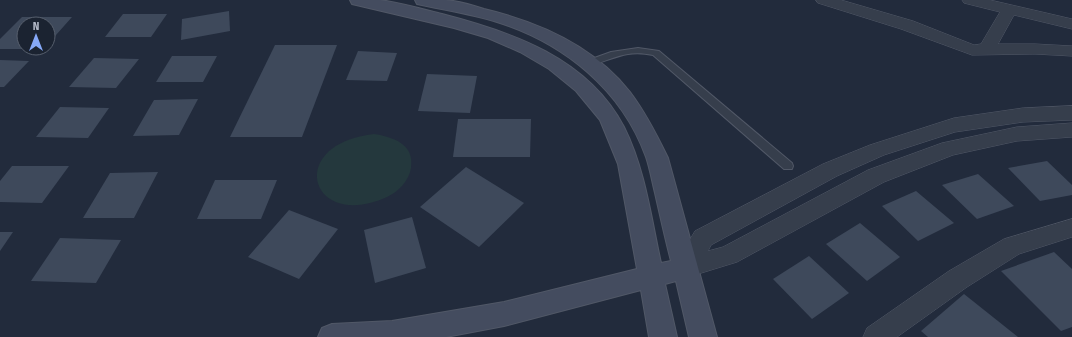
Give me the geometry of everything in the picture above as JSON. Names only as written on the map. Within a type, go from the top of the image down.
[{"type":"street","points":[[358,0],[490,32],[522,44],[547,58],[571,75],[588,92],[606,114],[620,139],[629,164],[663,337]]},
{"type":"street","points":[[423,0],[480,13],[528,27],[566,46],[589,63],[619,91],[640,119],[649,136],[657,158],[702,337]]},
{"type":"street","points":[[824,0],[907,25],[972,50],[1072,50]]},
{"type":"street","points":[[970,0],[1072,24]]},
{"type":"street","points":[[986,50],[1009,10]]},
{"type":"street","points":[[685,268],[703,238],[830,170],[877,150],[954,125],[1023,115],[1072,113]]},
{"type":"street","points":[[332,337],[392,334],[504,314],[685,268],[729,255],[876,176],[949,148],[1017,134],[1072,130]]},
{"type":"street","points":[[876,337],[958,279],[1012,246],[1072,228]]},
{"type":"lane","points":[[589,63],[617,52],[627,50],[656,53],[788,166]]},
{"type":"green space","points":[[374,134],[388,137],[401,143],[410,153],[410,173],[402,186],[387,197],[361,205],[340,203],[325,195],[318,182],[318,168],[327,153],[346,141]]},
{"type":"building","points":[[229,11],[230,31],[181,40],[182,19]]},
{"type":"building","points":[[123,14],[167,14],[151,37],[105,37]]},
{"type":"building","points":[[56,17],[72,17],[56,35]]},
{"type":"building","points":[[16,23],[16,49],[0,49],[0,39]]},
{"type":"building","points":[[275,45],[337,45],[302,137],[230,137]]},
{"type":"building","points":[[358,51],[397,53],[387,81],[346,80]]},
{"type":"building","points":[[172,56],[217,56],[203,82],[156,82]]},
{"type":"building","points":[[94,58],[139,59],[116,88],[69,87]]},
{"type":"building","points":[[0,60],[29,61],[4,87],[0,87]]},
{"type":"building","points":[[427,74],[477,76],[470,113],[418,111]]},
{"type":"building","points":[[198,99],[179,135],[133,136],[154,100]]},
{"type":"building","points":[[60,107],[109,108],[88,138],[36,137]]},
{"type":"building","points":[[458,119],[531,119],[530,157],[453,157]]},
{"type":"building","points":[[1047,161],[1072,185],[1072,195],[1040,201],[1008,168]]},
{"type":"building","points":[[12,166],[69,166],[42,203],[0,202],[0,181]]},
{"type":"building","points":[[466,167],[524,203],[479,247],[420,207]]},
{"type":"building","points":[[158,172],[134,218],[83,218],[110,173]]},
{"type":"building","points":[[978,174],[1014,206],[977,219],[942,185]]},
{"type":"building","points":[[215,180],[277,180],[261,219],[197,219]]},
{"type":"building","points":[[916,191],[954,223],[918,241],[882,206]]},
{"type":"building","points":[[289,210],[338,229],[299,279],[248,257]]},
{"type":"building","points":[[412,217],[426,268],[375,283],[364,230]]},
{"type":"building","points":[[860,223],[900,257],[867,281],[826,244]]},
{"type":"building","points":[[0,232],[13,232],[0,251]]},
{"type":"building","points":[[60,238],[121,240],[96,283],[31,281]]},
{"type":"building","points":[[1054,252],[1072,269],[1072,327],[1061,331],[1001,271]]},
{"type":"building","points":[[809,256],[849,293],[812,319],[773,279]]},
{"type":"building","points":[[964,294],[1018,337],[928,337],[921,331]]}]
